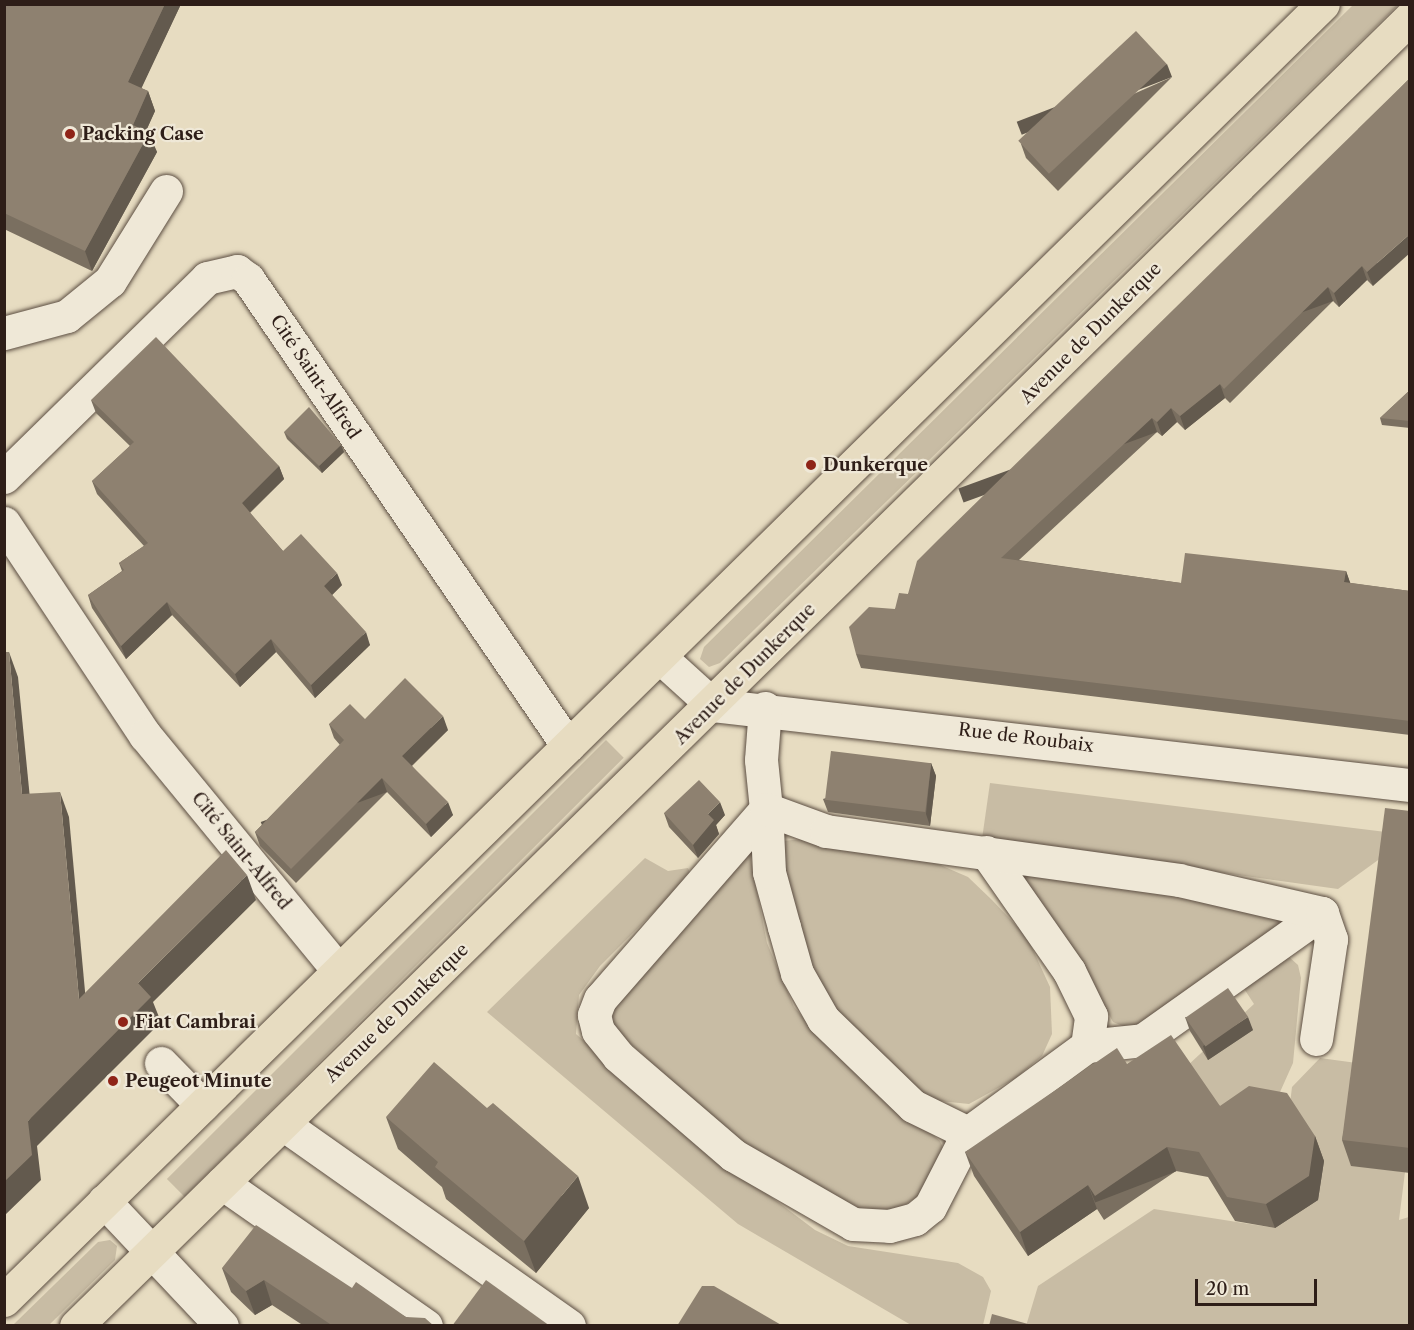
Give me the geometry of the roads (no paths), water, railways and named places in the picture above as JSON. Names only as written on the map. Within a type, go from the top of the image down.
[{"type":"main road","points":[[4,1300],[338,969],[660,657],[1323,4]]},
{"type":"main road","name":"Avenue de Dunkerque","points":[[76,1326],[713,705],[1410,18]]},
{"type":"street","points":[[4,333],[67,316],[110,281],[166,191]]},
{"type":"street","name":"Cité Saint-Alfred","points":[[4,477],[207,278],[237,271],[248,279],[567,746]]},
{"type":"street","name":"Cité Saint-Alfred","points":[[4,523],[145,735],[338,969]]},
{"type":"street","points":[[660,657],[713,705]]},
{"type":"street","name":"Rue de Roubaix","points":[[713,705],[765,708],[1410,785]]},
{"type":"street","points":[[765,708],[761,760],[770,872],[797,973],[823,1019],[912,1106],[968,1133]]},
{"type":"street","points":[[766,809],[826,831],[1179,880],[1322,913]]},
{"type":"street","points":[[766,809],[600,999],[594,1015],[598,1031],[618,1056],[733,1155],[853,1224],[889,1226],[915,1219],[930,1207],[968,1133],[1087,1046],[1143,1040],[1322,913]]},
{"type":"street","points":[[986,852],[1069,970],[1091,1016],[1087,1046]]},
{"type":"street","points":[[1316,1039],[1331,939],[1322,913]]},
{"type":"street","points":[[161,1063],[202,1105]]},
{"type":"street","points":[[283,1124],[569,1326]]},
{"type":"street","points":[[222,1183],[426,1326]]},
{"type":"street","points":[[104,1201],[222,1326]]},
{"type":"place","name":"Packing Case","points":[[70,134]]},
{"type":"place","name":"Dunkerque","points":[[811,465]]},
{"type":"place","name":"Fiat Cambrai","points":[[123,1022]]},
{"type":"place","name":"Peugeot Minute","points":[[113,1081]]}]
